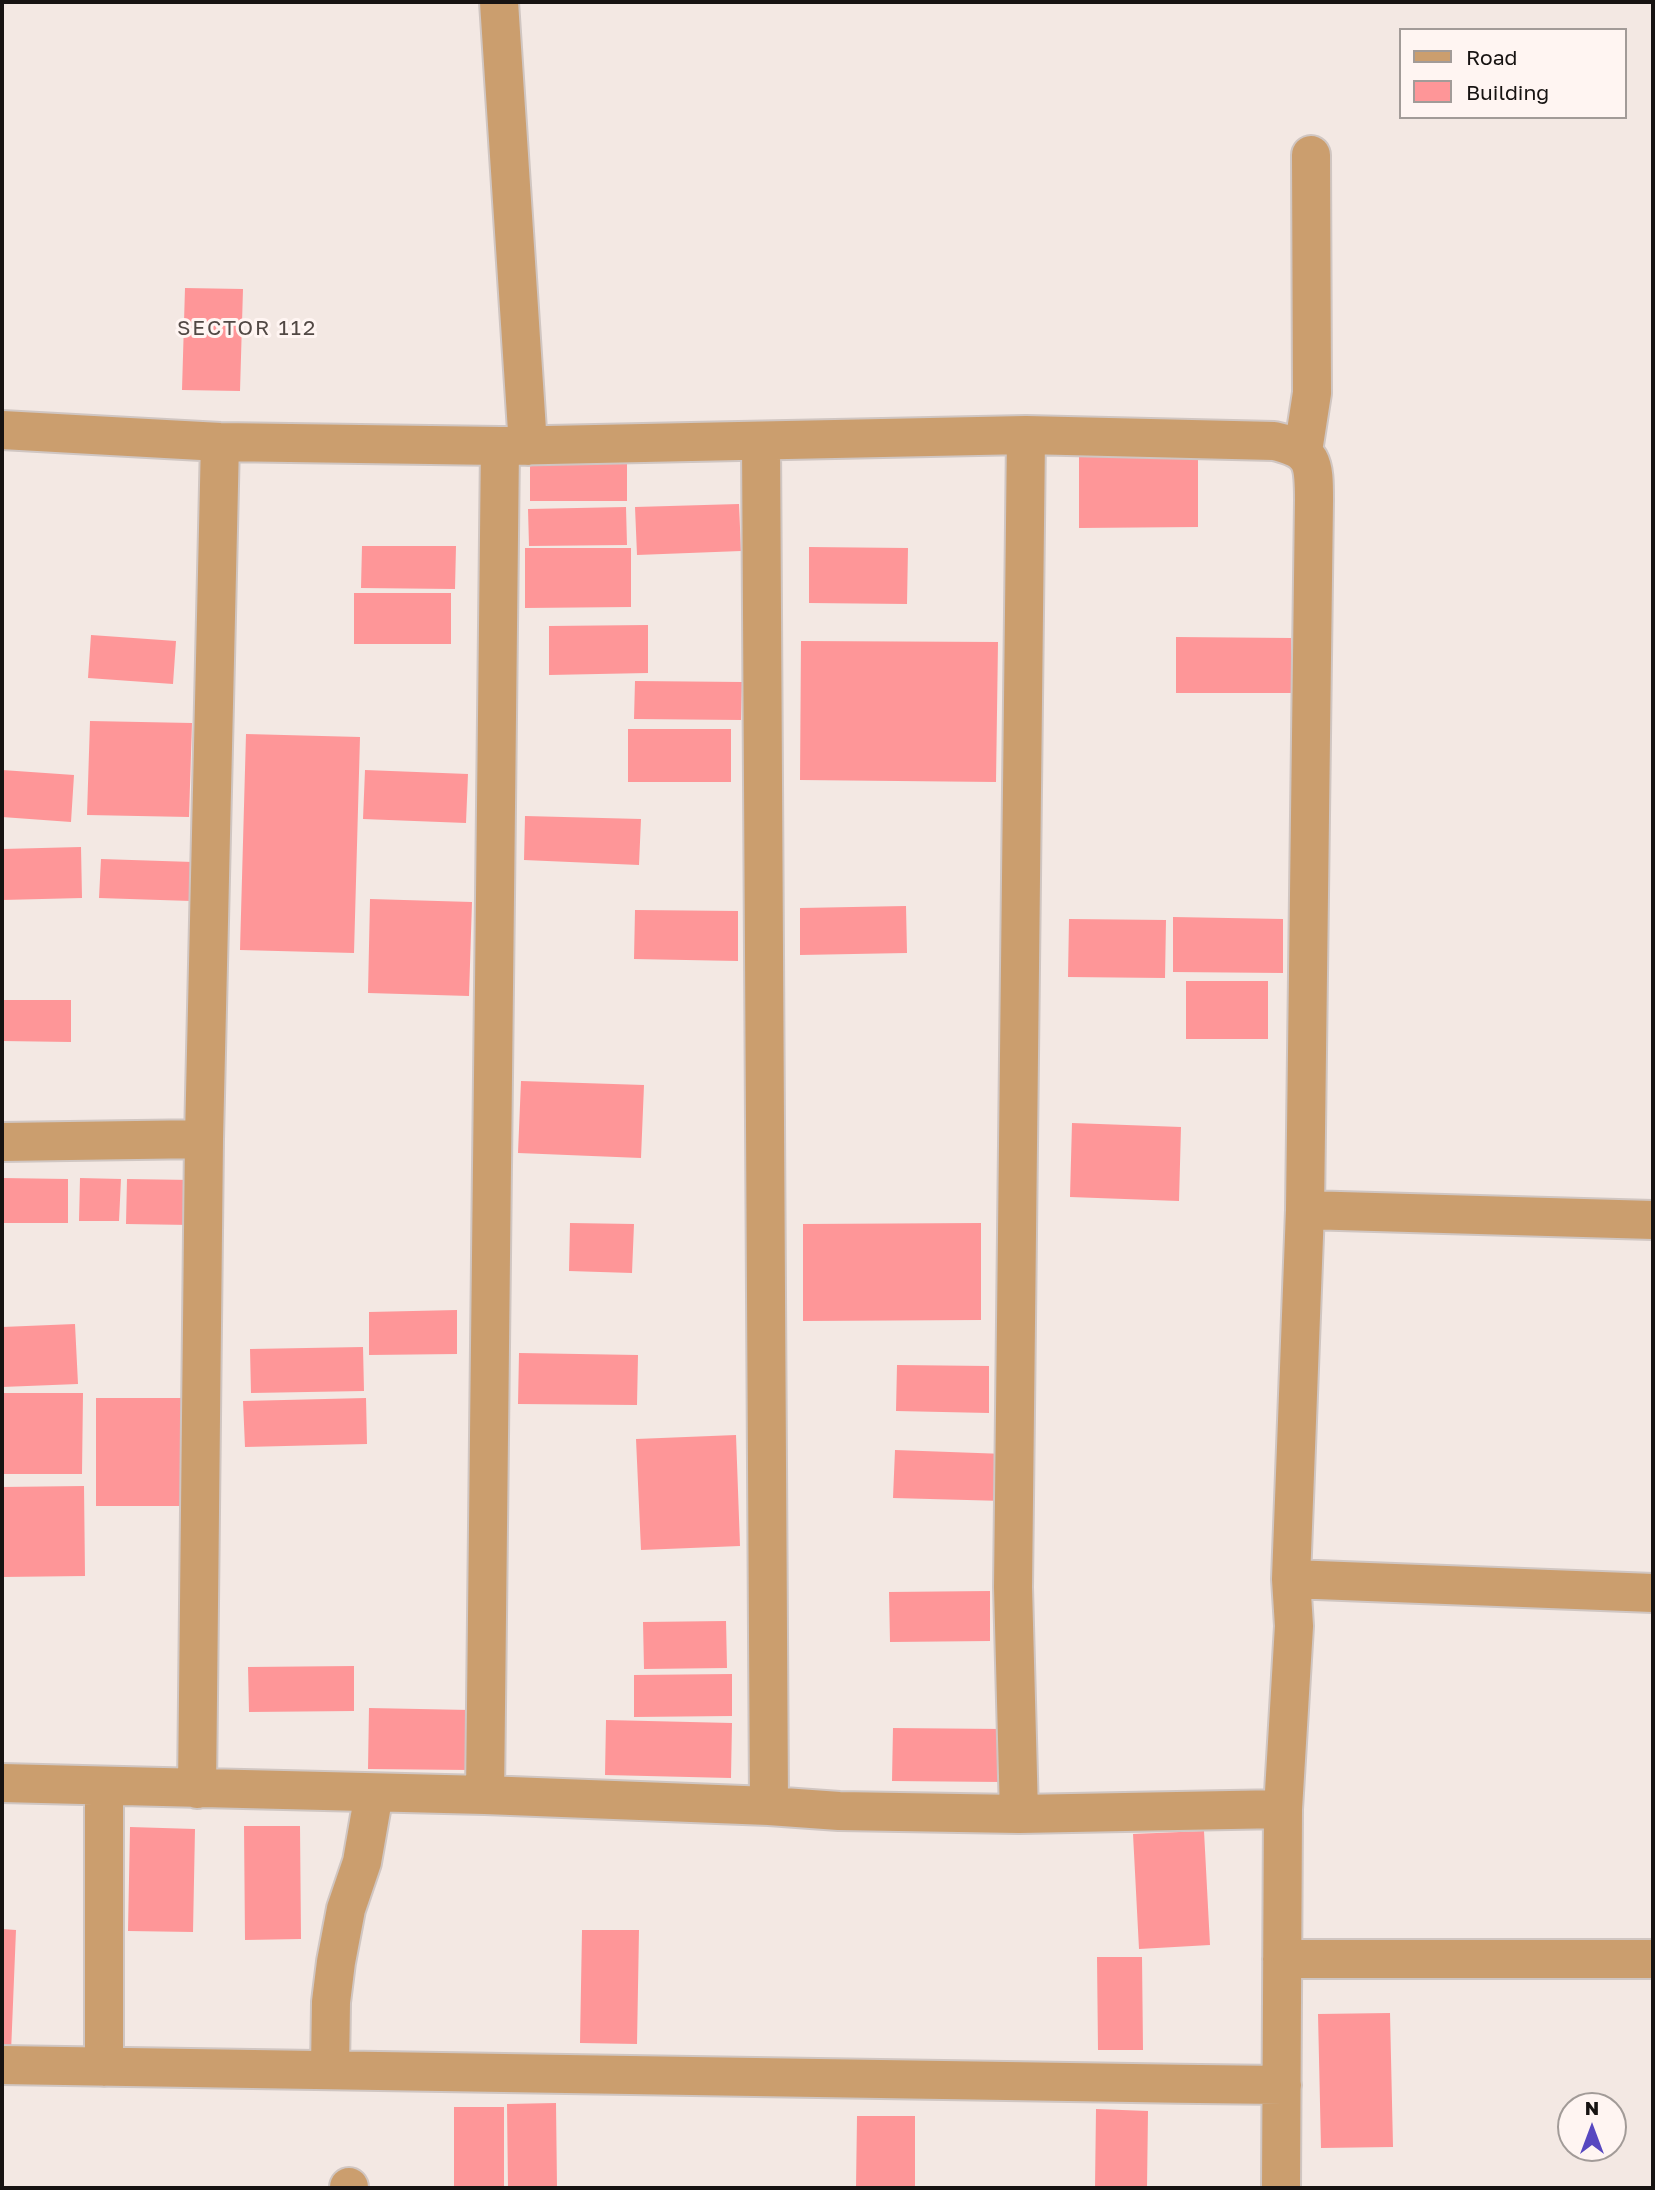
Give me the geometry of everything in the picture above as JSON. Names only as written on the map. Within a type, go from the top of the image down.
[{"type":"street","points":[[485,1795],[514,446],[499,2]]},
{"type":"street","points":[[1303,451],[1312,393],[1311,155]]},
{"type":"street","points":[[2,430],[220,442],[514,446],[1026,435],[1275,441],[1291,445],[1310,457],[1314,470],[1305,1210],[1292,1578],[1294,1626],[1283,1809],[1281,2188]]},
{"type":"street","points":[[1019,1814],[1013,1587],[1026,435]]},
{"type":"street","points":[[761,441],[769,1805]]},
{"type":"street","points":[[197,1789],[204,1139],[220,442]]},
{"type":"street","points":[[2,1142],[204,1139]]},
{"type":"street","points":[[1305,1210],[1653,1220]]},
{"type":"street","points":[[1292,1578],[1653,1593]]},
{"type":"street","points":[[2,1783],[485,1795],[769,1805],[839,1811],[1019,1814],[1283,1809]]},
{"type":"street","points":[[104,1786],[104,2067]]},
{"type":"street","points":[[330,2070],[331,2002],[336,1962],[346,1909],[362,1862],[374,1793]]},
{"type":"street","points":[[1282,1959],[1653,1959]]},
{"type":"street","points":[[2,2065],[1282,2085]]},
{"type":"building","points":[[185,288],[243,289],[240,391],[182,390]]},
{"type":"building","points":[[1198,453],[1198,527],[1079,528],[1079,454]]},
{"type":"building","points":[[530,456],[627,456],[627,501],[530,501]]},
{"type":"building","points":[[739,504],[741,551],[637,555],[635,507]]},
{"type":"building","points":[[626,507],[627,545],[529,546],[528,509]]},
{"type":"building","points":[[362,546],[456,546],[455,589],[361,588]]},
{"type":"building","points":[[809,547],[908,548],[907,604],[809,603]]},
{"type":"building","points":[[525,548],[631,548],[631,607],[525,608]]},
{"type":"building","points":[[354,593],[451,593],[451,644],[354,644]]},
{"type":"building","points":[[648,625],[648,673],[549,675],[549,626]]},
{"type":"building","points":[[91,635],[176,641],[173,684],[88,678]]},
{"type":"building","points":[[1176,637],[1291,638],[1291,693],[1176,693]]},
{"type":"building","points":[[801,641],[998,642],[996,782],[800,780]]},
{"type":"building","points":[[635,681],[742,682],[741,720],[634,719]]},
{"type":"building","points":[[90,721],[192,723],[189,817],[87,815]]},
{"type":"building","points":[[628,729],[731,729],[731,782],[628,782]]},
{"type":"building","points":[[246,734],[360,737],[354,953],[240,950]]},
{"type":"building","points":[[2,770],[74,775],[71,822],[2,817]]},
{"type":"building","points":[[365,770],[468,774],[466,823],[363,819]]},
{"type":"building","points":[[525,816],[641,819],[639,865],[524,860]]},
{"type":"building","points":[[81,847],[82,898],[2,900],[2,849]]},
{"type":"building","points":[[101,859],[193,862],[191,901],[99,898]]},
{"type":"building","points":[[370,899],[472,902],[469,996],[368,993]]},
{"type":"building","points":[[906,906],[907,953],[800,955],[800,908]]},
{"type":"building","points":[[635,910],[738,911],[738,961],[634,959]]},
{"type":"building","points":[[1173,917],[1283,919],[1283,973],[1173,972]]},
{"type":"building","points":[[1069,919],[1166,920],[1165,978],[1068,977]]},
{"type":"building","points":[[1186,981],[1268,981],[1268,1039],[1186,1039]]},
{"type":"building","points":[[2,1000],[71,1000],[71,1042],[2,1041]]},
{"type":"building","points":[[521,1081],[644,1085],[641,1158],[518,1153]]},
{"type":"building","points":[[1072,1123],[1181,1127],[1179,1201],[1070,1197]]},
{"type":"building","points":[[2,1178],[68,1179],[68,1223],[2,1223]]},
{"type":"building","points":[[80,1178],[121,1179],[119,1221],[79,1221]]},
{"type":"building","points":[[127,1179],[192,1180],[191,1225],[126,1224]]},
{"type":"building","points":[[570,1223],[634,1224],[632,1273],[569,1271]]},
{"type":"building","points":[[981,1223],[981,1320],[803,1321],[803,1224]]},
{"type":"building","points":[[457,1310],[457,1354],[369,1355],[369,1312]]},
{"type":"building","points":[[75,1324],[78,1384],[2,1387],[2,1327]]},
{"type":"building","points":[[363,1347],[364,1391],[251,1393],[250,1349]]},
{"type":"building","points":[[519,1353],[638,1355],[637,1405],[518,1404]]},
{"type":"building","points":[[897,1365],[989,1366],[989,1413],[896,1411]]},
{"type":"building","points":[[2,1393],[83,1393],[82,1474],[2,1474]]},
{"type":"building","points":[[96,1398],[187,1398],[187,1506],[96,1506]]},
{"type":"building","points":[[366,1398],[367,1444],[245,1447],[243,1401]]},
{"type":"building","points":[[736,1435],[740,1546],[641,1550],[636,1439]]},
{"type":"building","points":[[895,1450],[1005,1454],[1004,1501],[893,1498]]},
{"type":"building","points":[[84,1486],[85,1576],[2,1577],[2,1487]]},
{"type":"building","points":[[990,1591],[990,1641],[890,1642],[889,1592]]},
{"type":"building","points":[[726,1621],[727,1668],[644,1669],[643,1622]]},
{"type":"building","points":[[354,1666],[354,1711],[249,1712],[248,1667]]},
{"type":"building","points":[[732,1674],[732,1716],[634,1717],[634,1675]]},
{"type":"building","points":[[369,1708],[470,1710],[469,1770],[368,1769]]},
{"type":"building","points":[[606,1720],[732,1723],[731,1778],[605,1775]]},
{"type":"building","points":[[893,1728],[1003,1729],[1002,1782],[892,1781]]},
{"type":"building","points":[[244,1826],[300,1826],[301,1939],[245,1940]]},
{"type":"building","points":[[130,1827],[195,1829],[193,1932],[128,1931]]},
{"type":"building","points":[[1204,1831],[1210,1945],[1139,1949],[1133,1834]]},
{"type":"building","points":[[2,1929],[16,1930],[11,2052],[2,2052]]},
{"type":"building","points":[[582,1930],[639,1930],[637,2044],[580,2043]]},
{"type":"building","points":[[1097,1957],[1142,1957],[1143,2050],[1098,2050]]},
{"type":"building","points":[[1390,2013],[1393,2147],[1321,2148],[1318,2014]]},
{"type":"building","points":[[556,2103],[557,2188],[508,2188],[507,2104]]},
{"type":"building","points":[[454,2107],[504,2107],[504,2188],[454,2188]]},
{"type":"building","points":[[1096,2109],[1148,2111],[1147,2188],[1095,2188]]},
{"type":"building","points":[[857,2116],[915,2116],[915,2188],[856,2188]]},
{"type":"district","name":"SECTOR 112","points":[[247,328]]}]
